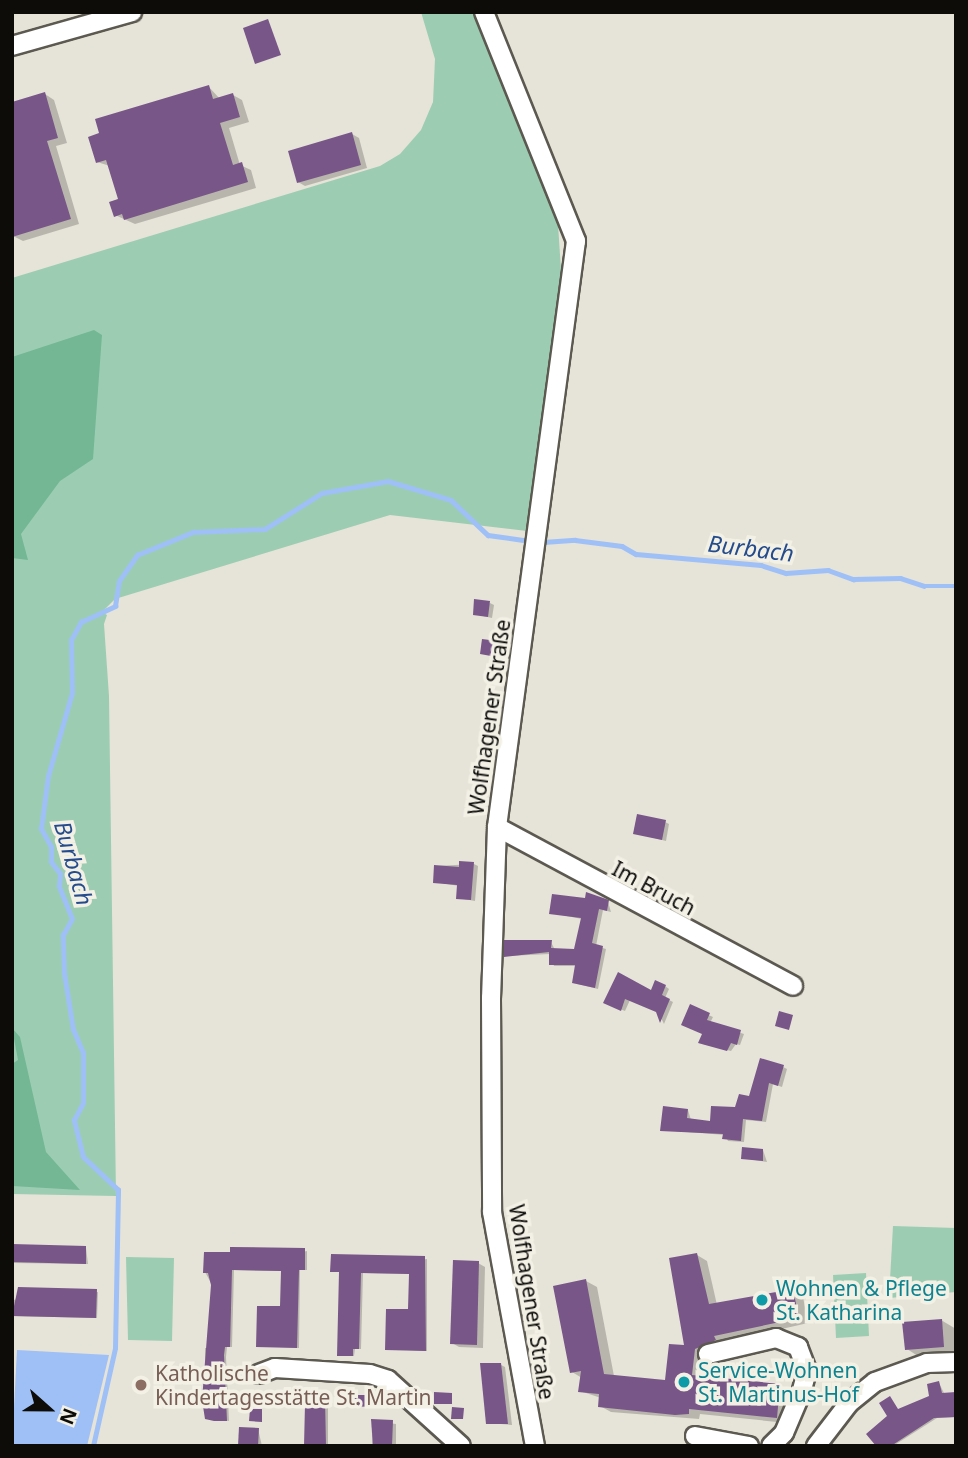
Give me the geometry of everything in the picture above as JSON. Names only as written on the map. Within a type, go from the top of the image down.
[{"type":"street","points":[[12,46],[112,15],[132,12]]},
{"type":"street","name":"Wolfhagener Straße","points":[[484,12],[576,240],[496,827],[491,998],[492,1212],[535,1446]]},
{"type":"street","name":"Im Bruch","points":[[496,827],[793,985]]},
{"type":"street","points":[[708,1354],[776,1338],[798,1347],[807,1371],[784,1433],[771,1446]]},
{"type":"street","points":[[816,1446],[849,1403],[875,1382],[927,1363],[956,1362]]},
{"type":"street","points":[[259,1374],[275,1368],[370,1374],[388,1380],[461,1446]]},
{"type":"street","points":[[695,1436],[749,1446]]},
{"type":"green space","points":[[421,12],[478,12],[557,209],[562,285],[527,531],[390,515],[115,599],[102,612],[107,615],[104,624],[109,696],[116,1196],[12,1194],[12,278],[380,166],[400,154],[421,130],[433,102],[435,59]]},
{"type":"green space","points":[[94,330],[102,335],[93,459],[60,481],[21,534],[28,560],[12,558],[12,357]]},
{"type":"green space","points":[[12,1028],[20,1037],[46,1152],[80,1190],[12,1186],[12,1064],[18,1060]]},
{"type":"green space","points":[[893,1226],[956,1228],[956,1292],[889,1298]]},
{"type":"green space","points":[[126,1257],[174,1258],[172,1341],[128,1340]]},
{"type":"green space","points":[[866,1273],[869,1336],[836,1338],[833,1275]]},
{"type":"water","points":[[17,1350],[109,1355],[87,1446],[12,1446]]},
{"type":"building","points":[[268,19],[281,55],[255,64],[243,28]]},
{"type":"building","points":[[209,85],[213,99],[233,93],[240,117],[220,123],[233,165],[242,162],[248,182],[124,220],[122,214],[114,217],[109,202],[118,199],[106,160],[96,163],[88,137],[99,133],[95,119]]},
{"type":"building","points":[[45,92],[58,138],[47,141],[71,219],[12,237],[12,102]]},
{"type":"building","points":[[352,132],[361,165],[297,183],[288,151]]},
{"type":"building","points":[[474,599],[490,601],[488,617],[473,615]]},
{"type":"building","points":[[482,639],[505,642],[502,658],[480,654]]},
{"type":"building","points":[[637,814],[666,820],[662,840],[633,834]]},
{"type":"building","points":[[459,861],[474,862],[471,900],[456,899],[457,885],[433,883],[434,865],[459,867]]},
{"type":"building","points":[[586,892],[609,900],[607,911],[599,909],[592,943],[603,946],[595,988],[572,983],[575,965],[549,965],[549,952],[504,957],[504,940],[552,940],[551,948],[574,949],[581,918],[549,914],[552,894],[585,898]]},
{"type":"building","points":[[618,972],[651,990],[655,980],[666,985],[662,995],[670,999],[660,1023],[656,1012],[625,999],[621,1011],[603,1003]]},
{"type":"building","points":[[690,1004],[710,1013],[707,1020],[741,1030],[737,1045],[731,1043],[727,1051],[698,1043],[702,1034],[681,1025]]},
{"type":"building","points":[[779,1011],[793,1015],[789,1030],[775,1026]]},
{"type":"building","points":[[760,1058],[784,1065],[778,1086],[769,1083],[762,1121],[743,1119],[741,1141],[722,1139],[723,1134],[660,1131],[663,1106],[688,1109],[687,1118],[710,1121],[711,1106],[735,1107],[739,1094],[749,1096]]},
{"type":"building","points":[[742,1147],[763,1149],[763,1161],[741,1159]]},
{"type":"building","points":[[12,1244],[86,1246],[86,1264],[12,1262]]},
{"type":"building","points":[[230,1247],[305,1248],[305,1270],[299,1270],[297,1348],[256,1347],[257,1306],[280,1306],[281,1271],[232,1270],[230,1347],[225,1347],[224,1355],[227,1421],[214,1421],[205,1419],[202,1400],[211,1285],[208,1273],[203,1273],[204,1252],[230,1252]]},
{"type":"building","points":[[697,1253],[709,1304],[793,1289],[799,1318],[714,1336],[716,1340],[695,1349],[692,1375],[780,1384],[777,1418],[689,1409],[689,1414],[675,1415],[598,1407],[599,1394],[578,1392],[581,1371],[570,1373],[553,1286],[586,1279],[604,1374],[665,1380],[669,1344],[684,1345],[669,1258]]},
{"type":"building","points":[[331,1254],[425,1256],[426,1351],[385,1350],[386,1309],[408,1309],[409,1274],[361,1273],[359,1349],[353,1349],[353,1356],[337,1356],[339,1272],[330,1272]]},
{"type":"building","points":[[453,1260],[479,1261],[477,1345],[450,1344]]},
{"type":"building","points":[[18,1287],[97,1289],[96,1318],[12,1316]]},
{"type":"building","points":[[942,1319],[944,1347],[905,1350],[902,1322]]},
{"type":"building","points":[[480,1363],[501,1363],[508,1424],[486,1424]]},
{"type":"building","points":[[939,1381],[942,1393],[956,1392],[956,1417],[934,1418],[891,1446],[876,1446],[866,1434],[887,1416],[879,1403],[890,1396],[898,1409],[929,1396],[927,1384]]},
{"type":"building","points":[[283,1392],[325,1398],[326,1446],[304,1446],[305,1404],[283,1404]]},
{"type":"building","points":[[434,1392],[452,1393],[452,1404],[434,1404]]},
{"type":"building","points":[[349,1395],[372,1395],[372,1407],[349,1406]]},
{"type":"building","points":[[452,1407],[464,1408],[463,1419],[451,1419]]},
{"type":"building","points":[[250,1409],[262,1409],[262,1422],[249,1421]]},
{"type":"building","points":[[371,1419],[393,1420],[392,1446],[373,1446]]},
{"type":"building","points":[[239,1427],[259,1428],[258,1446],[238,1446]]},
{"type":"waterway","name":"Burbach","points":[[93,1446],[115,1348],[118,1190],[83,1157],[74,1120],[83,1103],[83,1053],[73,1030],[64,973],[63,935],[72,919],[59,886],[60,874],[51,862],[51,847],[41,829],[48,776],[72,693],[71,640],[81,622],[115,606],[119,581],[137,555],[193,532],[265,529],[322,493],[388,481],[451,500],[488,535],[530,541]]},
{"type":"waterway","name":"Burbach","points":[[543,542],[575,540],[622,546],[636,554],[761,565],[786,573],[828,570],[853,579],[900,578],[924,586],[956,586]]},
{"type":"place","name":"Wohnen & Pflege St. Katharina","points":[[762,1300]]},
{"type":"place","name":"Service-Wohnen St. Martinus-Hof","points":[[684,1382]]},
{"type":"place","name":"Katholische Kindertagesstätte St. Martin","points":[[141,1385]]}]
